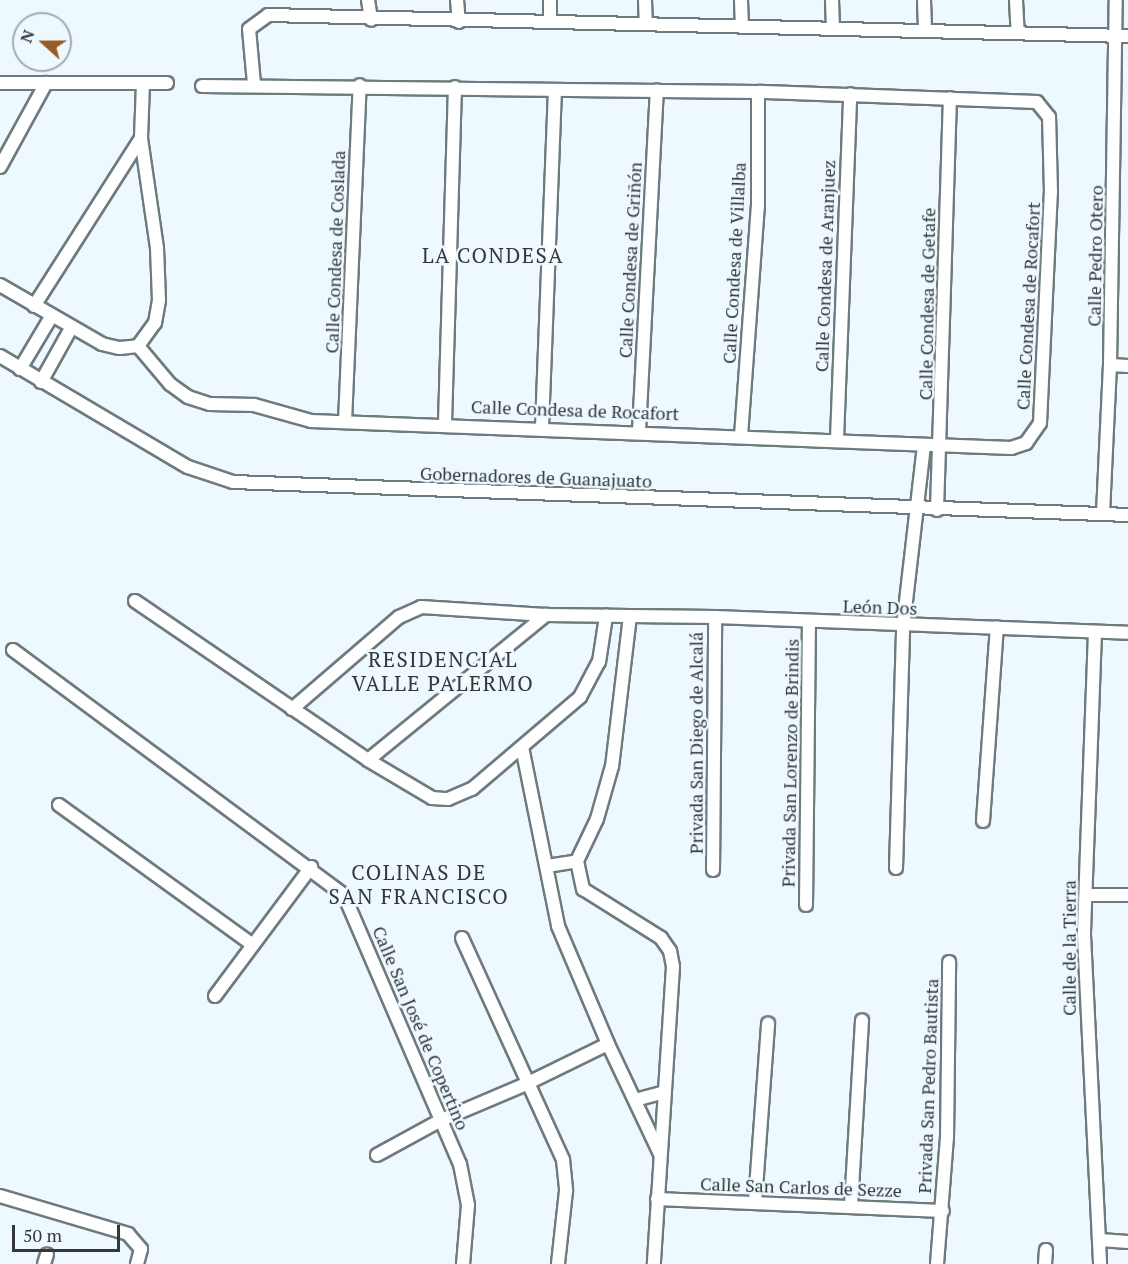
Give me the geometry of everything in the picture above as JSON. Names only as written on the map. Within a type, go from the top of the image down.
[{"type":"street","points":[[368,0],[371,20]]},
{"type":"street","points":[[457,0],[459,22]]},
{"type":"street","points":[[550,0],[550,21]]},
{"type":"street","points":[[645,0],[646,23]]},
{"type":"street","points":[[741,0],[742,25]]},
{"type":"street","points":[[831,0],[833,28]]},
{"type":"street","points":[[924,0],[926,30]]},
{"type":"street","points":[[1016,0],[1018,33]]},
{"type":"street","name":"Calle Pedro Otero","points":[[1103,513],[1123,36],[1116,0]]},
{"type":"street","points":[[254,84],[249,29],[268,15],[371,20],[742,25],[1123,36]]},
{"type":"street","points":[[0,83],[167,83]]},
{"type":"street","points":[[0,167],[46,83]]},
{"type":"street","points":[[0,285],[51,317],[102,344],[120,348],[138,346],[154,323],[159,300],[157,248],[141,138],[142,84]]},
{"type":"street","name":"Calle Condesa de Rocafort","points":[[138,346],[170,384],[198,402],[254,405],[311,421],[445,423],[1011,448],[1026,443],[1040,423],[1051,192],[1049,117],[1042,104],[1030,100],[758,92],[360,85],[202,86]]},
{"type":"street","name":"Calle Condesa de Coslada","points":[[345,422],[360,85]]},
{"type":"street","points":[[445,423],[455,87]]},
{"type":"street","points":[[542,427],[555,90]]},
{"type":"street","name":"Calle Condesa de Griñón","points":[[639,431],[657,90]]},
{"type":"street","name":"Calle Condesa de Villalba","points":[[741,436],[758,206],[758,92]]},
{"type":"street","name":"Calle Condesa de Aranjuez","points":[[837,439],[850,94]]},
{"type":"street","name":"Calle Condesa de Getafe","points":[[937,510],[941,446],[950,98]]},
{"type":"street","points":[[34,306],[141,138]]},
{"type":"street","points":[[20,369],[51,317]]},
{"type":"street","points":[[41,382],[71,328]]},
{"type":"street","name":"Gobernadores de Guanajuato","points":[[0,356],[188,467],[233,482],[917,510],[1128,515]]},
{"type":"street","points":[[1110,365],[1128,366]]},
{"type":"street","points":[[896,868],[903,627],[924,445]]},
{"type":"street","points":[[135,601],[419,794],[448,799],[472,789],[588,687],[599,662],[606,616]]},
{"type":"street","name":"León Dos","points":[[292,709],[411,610],[546,615],[715,617],[903,627],[1128,633]]},
{"type":"street","points":[[368,760],[546,615]]},
{"type":"street","points":[[630,616],[612,766],[597,819],[577,861],[583,889],[645,926],[670,951],[674,987],[654,1264]]},
{"type":"street","name":"Privada San Diego de Alcalá","points":[[713,870],[715,617]]},
{"type":"street","name":"Privada San Lorenzo de Brindis","points":[[806,905],[809,622]]},
{"type":"street","points":[[983,822],[997,628]]},
{"type":"street","name":"Calle de la Tierra","points":[[1095,632],[1086,986],[1100,1264]]},
{"type":"street","name":"Calle San José de Copertino","points":[[13,650],[311,867],[344,895],[353,909],[438,1121],[460,1164],[466,1191],[464,1264]]},
{"type":"street","points":[[522,747],[558,926],[608,1044],[661,1155]]},
{"type":"street","points":[[59,805],[253,945]]},
{"type":"street","points":[[547,866],[577,861]]},
{"type":"street","points":[[215,996],[311,867]]},
{"type":"street","points":[[1087,895],[1128,894]]},
{"type":"street","points":[[462,938],[526,1084],[563,1160],[566,1191],[558,1264]]},
{"type":"street","name":"Privada San Pedro Bautista","points":[[937,1264],[943,1211],[950,962]]},
{"type":"street","points":[[851,1206],[862,1020]]},
{"type":"street","points":[[756,1202],[768,1023]]},
{"type":"street","points":[[377,1155],[438,1121],[526,1084],[608,1044]]},
{"type":"street","points":[[635,1100],[665,1092]]},
{"type":"street","points":[[0,1196],[128,1234],[141,1249],[137,1264]]},
{"type":"street","name":"Calle San Carlos de Sezze","points":[[657,1199],[943,1211]]},
{"type":"street","points":[[1100,1239],[1128,1242]]},
{"type":"street","points":[[1045,1264],[1046,1250]]},
{"type":"district","name":"LA CONDESA","points":[[493,255]]},
{"type":"district","name":"RESIDENCIAL VALLE PALERMO","points":[[443,671]]},
{"type":"district","name":"COLINAS DE SAN FRANCISCO","points":[[419,884]]}]
